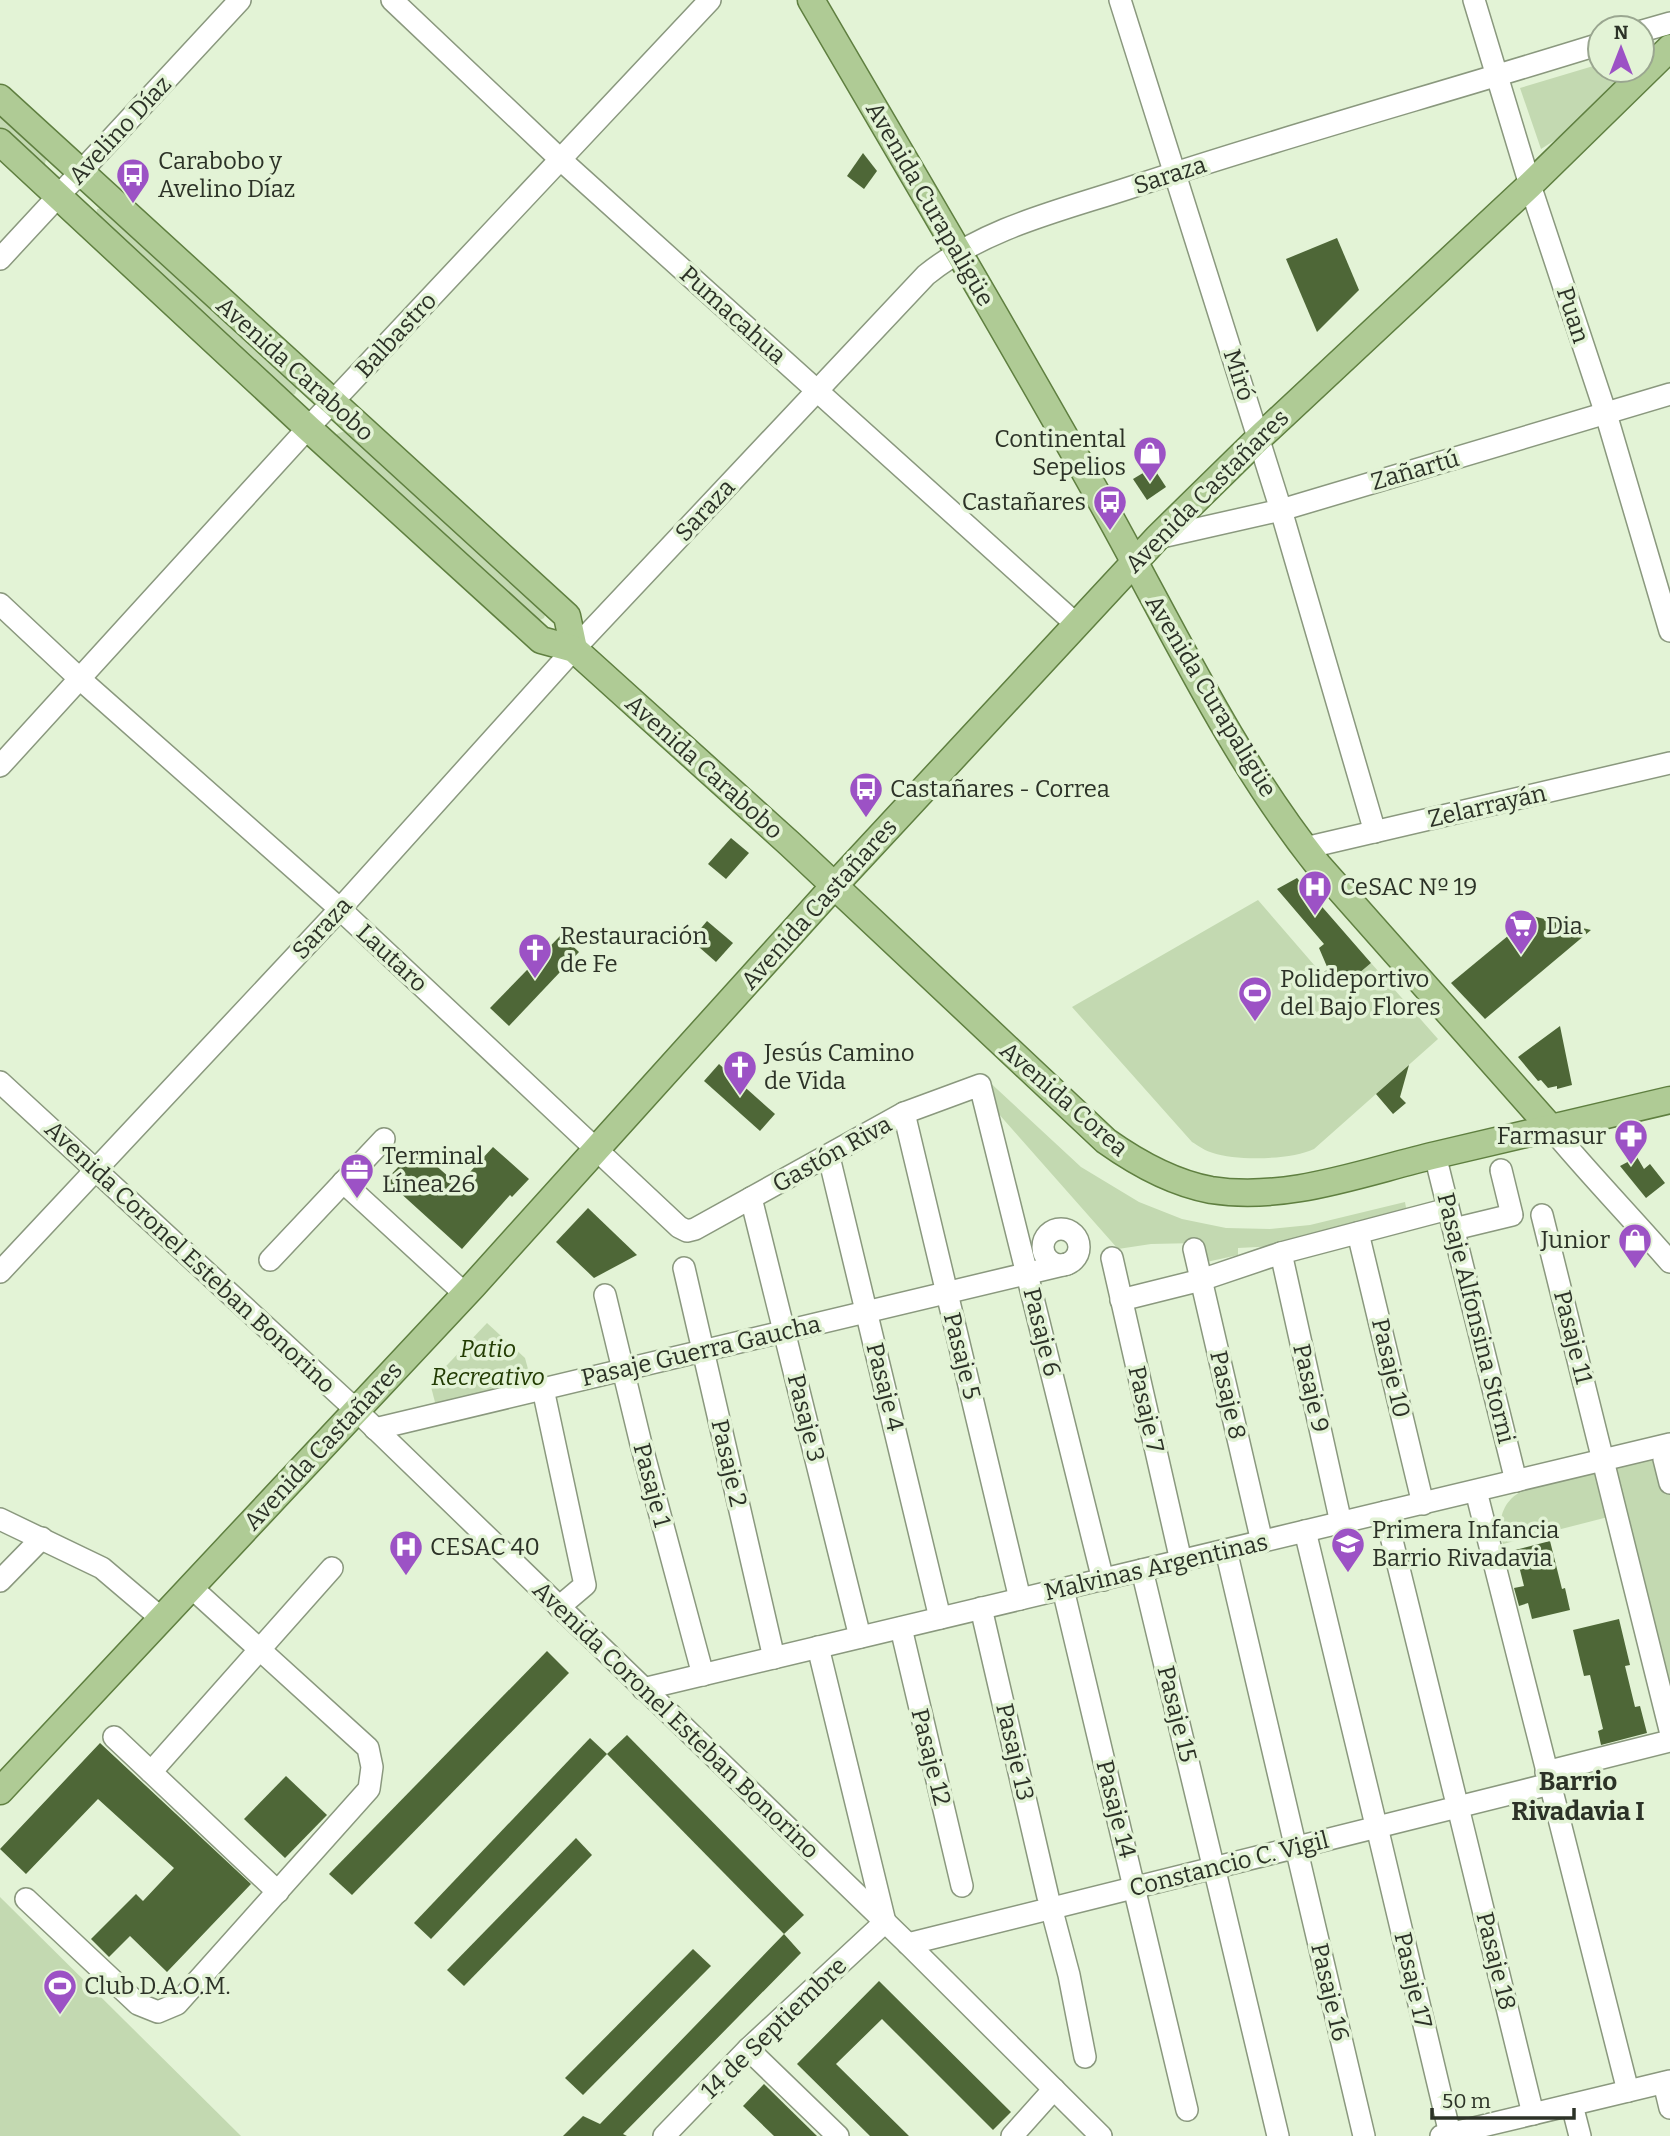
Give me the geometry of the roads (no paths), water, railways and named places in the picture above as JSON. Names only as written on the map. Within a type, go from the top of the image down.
[{"type":"main road","name":"Avenida Curapaligüe","points":[[811,0],[958,251],[1212,706],[1305,848],[1551,1128]]},
{"type":"main road","name":"Avenida Castañares","points":[[2,1784],[192,1588],[465,1294],[834,886],[1157,538],[1259,438],[1530,185],[1670,48]]},
{"type":"main road","name":"Avenida Carabobo","points":[[0,98],[567,616],[574,649]]},
{"type":"main road","name":"Avenida Carabobo","points":[[0,142],[541,640],[574,649],[834,886]]},
{"type":"main road","name":"Avenida Corea","points":[[834,886],[1106,1141],[1129,1158],[1162,1174],[1211,1189],[1238,1192],[1282,1191],[1339,1180],[1670,1100]]},
{"type":"street","name":"Avelino Díaz","points":[[0,259],[240,0]]},
{"type":"street","name":"Pumacahua","points":[[392,0],[561,160],[1077,625]]},
{"type":"street","name":"Balbastro","points":[[0,766],[332,402],[710,0]]},
{"type":"street","name":"Miró","points":[[1121,0],[1173,173],[1281,510],[1375,832]]},
{"type":"street","name":"Puan","points":[[1475,0],[1530,185],[1606,414],[1670,631]]},
{"type":"street","name":"Saraza","points":[[0,1272],[340,909],[574,649],[926,275],[958,251],[1005,229],[1173,173],[1586,48]]},
{"type":"street","name":"Zañartú","points":[[1157,538],[1281,510],[1670,394]]},
{"type":"street","name":"Lautaro","points":[[0,604],[80,679],[340,909],[679,1227],[687,1231]]},
{"type":"street","name":"Zelarrayán","points":[[1305,848],[1670,763]]},
{"type":"street","name":"Avenida Coronel Esteban Bonorino","points":[[0,1082],[356,1410],[908,1944],[1101,2136]]},
{"type":"street","name":"Gastón Riva","points":[[687,1231],[829,1157],[904,1113],[980,1085]]},
{"type":"street","name":"Pasaje 6","points":[[980,1085],[1102,1580]]},
{"type":"street","name":"Pasaje 5","points":[[904,1113],[1020,1599]]},
{"type":"street","points":[[1551,1128],[1670,1262]]},
{"type":"street","points":[[270,1260],[384,1139]]},
{"type":"street","name":"Pasaje Alfonsina Storni","points":[[1434,1155],[1516,1481]]},
{"type":"street","name":"Pasaje 4","points":[[829,1157],[940,1618]]},
{"type":"street","points":[[1121,1300],[1201,1280],[1280,1253],[1359,1233],[1451,1219],[1512,1215],[1501,1170]]},
{"type":"street","points":[[343,1182],[465,1294]]},
{"type":"street","name":"Pasaje 3","points":[[751,1198],[860,1637]]},
{"type":"street","name":"Pasaje 11","points":[[1542,1214],[1670,1730]]},
{"type":"street","points":[[1027,1273],[1044,1240],[1047,1235],[1057,1228],[1069,1230],[1074,1234],[1078,1239],[1079,1251],[1067,1264],[1050,1262],[1043,1252],[1044,1240]]},
{"type":"street","name":"Pasaje 10","points":[[1359,1233],[1423,1504]]},
{"type":"street","name":"Pasaje 8","points":[[1194,1249],[1262,1542]]},
{"type":"street","name":"Pasaje 9","points":[[1280,1253],[1341,1523]]},
{"type":"street","name":"Pasaje 7","points":[[1112,1258],[1181,1561]]},
{"type":"street","name":"Pasaje Guerra Gaucha","points":[[375,1429],[1067,1264]]},
{"type":"street","name":"Pasaje 2","points":[[684,1268],[774,1658]]},
{"type":"street","name":"Pasaje 1","points":[[605,1295],[703,1675]]},
{"type":"street","points":[[543,1389],[585,1585],[559,1607]]},
{"type":"street","points":[[1667,1452],[1670,1483]]},
{"type":"street","name":"Malvinas Argentinas","points":[[643,1689],[1603,1460],[1667,1452]]},
{"type":"street","points":[[1476,1491],[1628,2091]]},
{"type":"street","name":"Pasaje 18","points":[[1385,1512],[1533,2114]]},
{"type":"street","points":[[0,1519],[102,1568],[162,1619]]},
{"type":"street","name":"Pasaje 17","points":[[1305,1531],[1446,2135]]},
{"type":"street","points":[[0,1581],[42,1538]]},
{"type":"street","name":"Pasaje 16","points":[[1226,1550],[1364,2136]]},
{"type":"street","points":[[151,1772],[331,1568]]},
{"type":"street","name":"Pasaje 15","points":[[1142,1570],[1278,2136]]},
{"type":"street","points":[[26,1899],[138,2004],[158,2012],[177,2004],[369,1788],[372,1767],[368,1748],[192,1588]]},
{"type":"street","name":"Pasaje 14","points":[[1063,1589],[1187,2110]]},
{"type":"street","name":"Pasaje 13","points":[[981,1608],[1049,1902],[1069,1975],[1085,2057]]},
{"type":"street","name":"Pasaje 12","points":[[901,1628],[962,1886]]},
{"type":"street","points":[[818,1647],[885,1922]]},
{"type":"street","points":[[114,1737],[278,1892]]},
{"type":"street","name":"Constancio C. Vigil","points":[[908,1944],[1049,1902],[1135,1886],[1212,1862],[1548,1778],[1670,1741]]},
{"type":"street","name":"14 de Septiembre","points":[[664,2136],[748,2049],[885,1922]]},
{"type":"street","points":[[748,2049],[836,2135]]},
{"type":"street","points":[[1446,2135],[1491,2130],[1533,2114],[1667,2082],[1670,2108]]},
{"type":"street","points":[[1012,2136],[1054,2090]]},
{"type":"street","points":[[1572,2105],[1580,2136]]},
{"type":"place","name":"Carabobo y Avelino Díaz","points":[[133,205]]},
{"type":"place","name":"Continental Sepelios","points":[[1150,483]]},
{"type":"place","name":"Castañares","points":[[1110,532]]},
{"type":"place","name":"Castañares - Correa","points":[[866,819]]},
{"type":"place","name":"CeSAC Nº 19","points":[[1315,917]]},
{"type":"place","name":"Dia","points":[[1521,956]]},
{"type":"place","name":"Restauración de Fe","points":[[535,980]]},
{"type":"place","name":"Polideportivo del Bajo Flores","points":[[1255,1023]]},
{"type":"place","name":"Jesús Camino de Vida","points":[[740,1097]]},
{"type":"place","name":"Farmasur","points":[[1631,1166]]},
{"type":"place","name":"Terminal Línea 26","points":[[357,1200]]},
{"type":"place","name":"Junior","points":[[1635,1270]]},
{"type":"place","name":"Primera Infancia Barrio Rivadavia","points":[[1348,1574]]},
{"type":"place","name":"CESAC 40","points":[[406,1577]]},
{"type":"place","name":"Club D.A.O.M.","points":[[60,2016]]},
{"type":"district","name":"Barrio Rivadavia I","points":[[1578,1796]]},
{"type":"park label","name":"Patio Recreativo","points":[[488,1363]]}]
